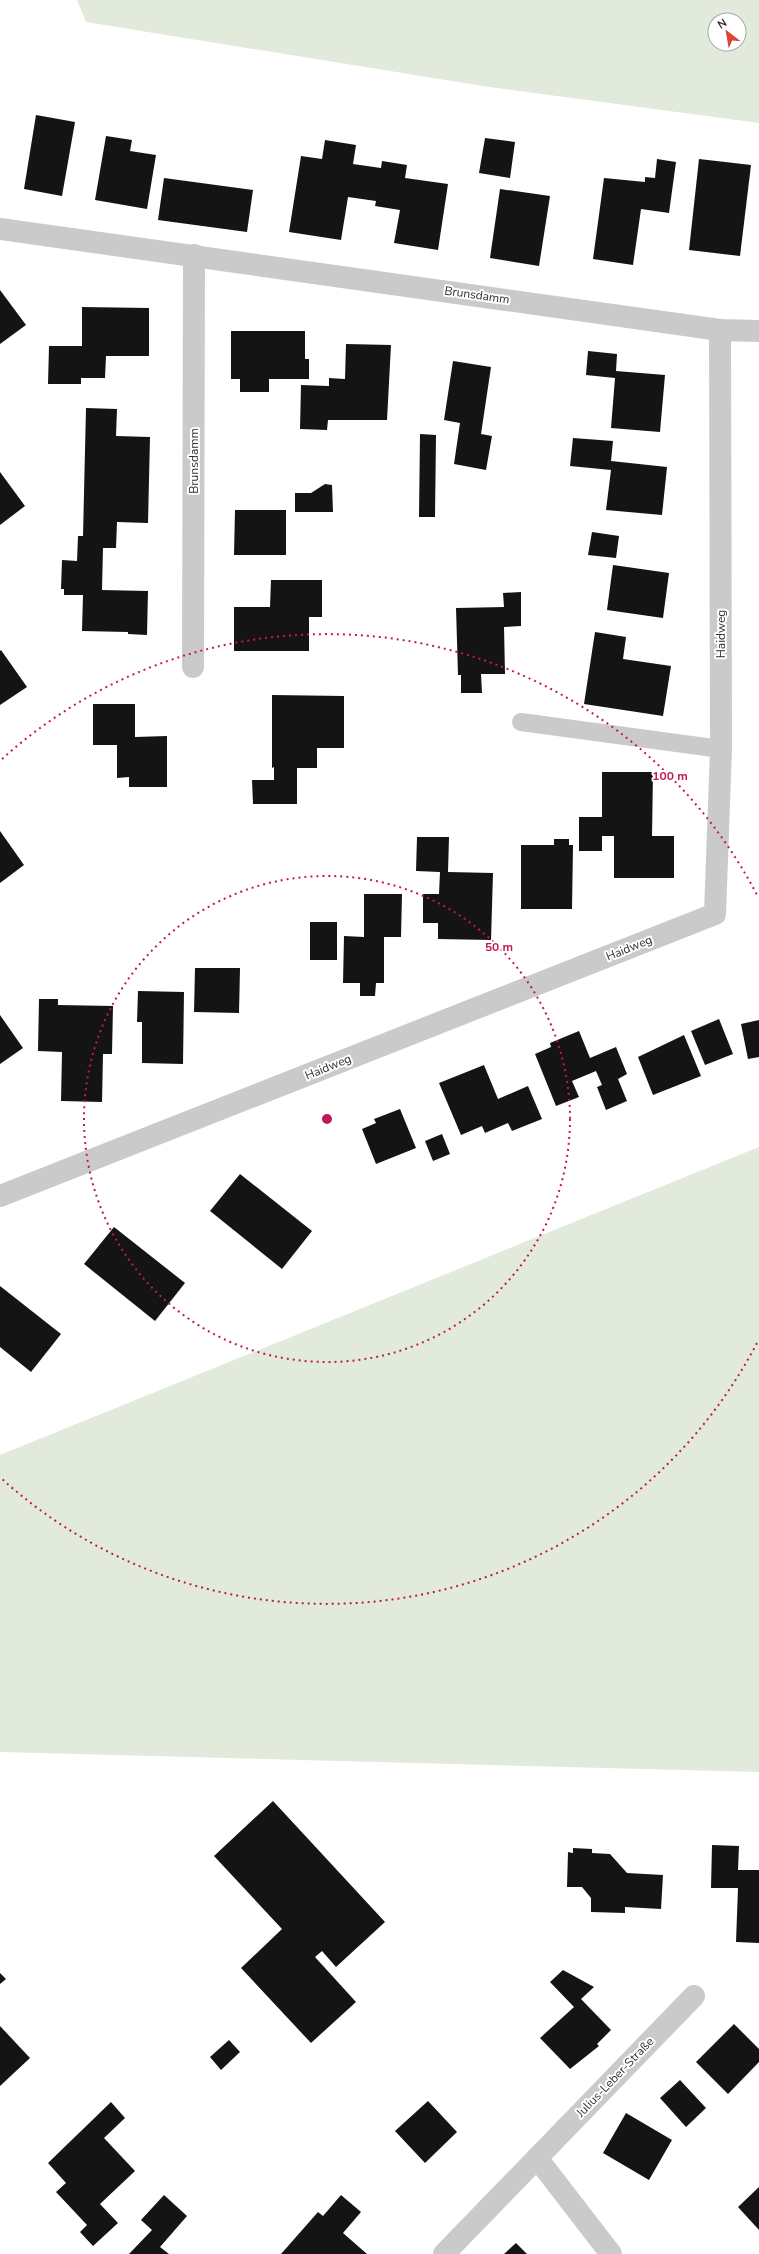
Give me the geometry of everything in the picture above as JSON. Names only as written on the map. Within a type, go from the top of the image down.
[{"type":"street","name":"Brunsdamm","points":[[0,229],[194,255],[720,330],[759,331]]},
{"type":"street","name":"Brunsdamm","points":[[193,667],[194,255]]},
{"type":"street","name":"Haidweg","points":[[0,1196],[715,914],[721,749],[720,330]]},
{"type":"street","name":"Julius-Leber-Straße","points":[[444,2254],[694,1996]]},
{"type":"street","points":[[537,2158],[611,2254]]},
{"type":"lane","points":[[521,722],[721,749]]},
{"type":"green space","points":[[77,0],[759,0],[759,123],[489,87],[86,22]]},
{"type":"green space","points":[[759,1147],[759,1772],[0,1752],[0,1455]]},
{"type":"building","points":[[36,115],[75,122],[62,196],[24,189]]},
{"type":"building","points":[[106,136],[132,140],[130,151],[156,155],[147,209],[95,200]]},
{"type":"building","points":[[485,138],[515,142],[510,178],[479,173]]},
{"type":"building","points":[[325,140],[356,145],[353,164],[381,168],[382,161],[407,165],[405,178],[448,184],[438,250],[394,243],[400,210],[375,206],[376,201],[348,197],[341,240],[289,232],[301,156],[322,159]]},
{"type":"building","points":[[657,159],[676,162],[669,213],[641,209],[633,265],[593,259],[604,178],[645,182],[645,177],[655,178]]},
{"type":"building","points":[[699,159],[751,165],[740,256],[689,250]]},
{"type":"building","points":[[164,178],[253,190],[247,232],[158,220]]},
{"type":"building","points":[[500,189],[550,196],[539,266],[490,258]]},
{"type":"building","points":[[0,290],[26,325],[0,344]]},
{"type":"building","points":[[82,307],[149,308],[149,356],[106,356],[105,378],[81,378],[81,384],[48,384],[49,346],[82,346]]},
{"type":"building","points":[[231,331],[305,331],[305,359],[309,359],[309,379],[269,379],[269,392],[240,392],[240,379],[231,379]]},
{"type":"building","points":[[346,344],[391,345],[387,420],[328,420],[327,430],[300,429],[301,385],[329,386],[329,378],[345,379]]},
{"type":"building","points":[[588,351],[617,354],[616,371],[665,375],[660,432],[611,428],[615,378],[586,375]]},
{"type":"building","points":[[453,361],[491,367],[481,434],[492,436],[486,470],[454,464],[460,423],[444,420]]},
{"type":"building","points":[[86,408],[117,409],[116,436],[150,437],[148,523],[117,522],[116,548],[103,548],[102,590],[148,591],[147,635],[128,634],[128,632],[82,631],[83,595],[64,595],[64,589],[61,589],[62,560],[77,561],[78,536],[83,536]]},
{"type":"building","points":[[420,434],[436,435],[435,517],[419,517]]},
{"type":"building","points":[[573,438],[613,441],[611,461],[667,467],[662,515],[606,510],[611,470],[570,466]]},
{"type":"building","points":[[0,472],[25,506],[0,525]]},
{"type":"building","points":[[325,484],[332,485],[333,512],[295,512],[295,493],[311,493]]},
{"type":"building","points":[[235,510],[286,510],[286,555],[234,555]]},
{"type":"building","points":[[592,532],[619,536],[616,558],[588,555]]},
{"type":"building","points":[[613,565],[669,573],[663,618],[607,610]]},
{"type":"building","points":[[271,580],[322,580],[322,617],[309,617],[309,651],[234,651],[234,607],[270,607]]},
{"type":"building","points":[[521,592],[521,626],[504,627],[505,674],[481,674],[482,693],[461,693],[461,675],[458,675],[456,608],[504,607],[503,593]]},
{"type":"building","points":[[595,632],[626,637],[623,659],[671,666],[663,716],[584,704]]},
{"type":"building","points":[[1,650],[27,687],[0,705],[0,651]]},
{"type":"building","points":[[272,695],[344,696],[344,748],[317,748],[317,768],[297,768],[297,804],[253,804],[252,780],[274,780],[274,767],[272,768]]},
{"type":"building","points":[[93,704],[135,704],[135,737],[167,736],[167,787],[129,787],[129,777],[117,778],[117,745],[93,745]]},
{"type":"building","points":[[602,772],[653,772],[652,836],[674,836],[674,878],[614,878],[614,836],[602,836],[602,851],[579,851],[579,817],[602,817]]},
{"type":"building","points":[[0,831],[24,865],[0,883]]},
{"type":"building","points":[[417,837],[449,837],[448,872],[493,873],[491,940],[438,939],[438,923],[423,923],[423,894],[439,894],[440,872],[416,871]]},
{"type":"building","points":[[554,839],[569,839],[569,845],[573,845],[572,909],[521,909],[521,845],[554,845]]},
{"type":"building","points":[[364,894],[402,894],[401,937],[384,937],[384,983],[376,983],[375,996],[360,996],[360,983],[343,983],[344,936],[364,937]]},
{"type":"building","points":[[310,922],[337,922],[337,960],[310,960]]},
{"type":"building","points":[[195,968],[240,968],[239,1013],[194,1012]]},
{"type":"building","points":[[138,991],[184,992],[183,1064],[142,1063],[142,1022],[137,1022]]},
{"type":"building","points":[[39,999],[58,999],[58,1005],[113,1006],[112,1054],[103,1054],[102,1102],[61,1101],[62,1052],[38,1051]]},
{"type":"building","points":[[0,1015],[23,1048],[0,1064]]},
{"type":"building","points":[[719,1019],[733,1054],[705,1065],[691,1031]]},
{"type":"building","points":[[759,1020],[759,1057],[748,1059],[741,1024]]},
{"type":"building","points":[[579,1031],[590,1058],[616,1047],[627,1074],[618,1079],[627,1101],[606,1110],[597,1087],[602,1085],[596,1071],[572,1081],[579,1097],[556,1106],[535,1054],[551,1047],[550,1043]]},
{"type":"building","points":[[684,1035],[701,1076],[653,1095],[638,1057]]},
{"type":"building","points":[[484,1065],[498,1099],[528,1086],[542,1119],[512,1131],[508,1123],[485,1133],[482,1126],[461,1135],[439,1083]]},
{"type":"building","points":[[400,1109],[416,1148],[376,1164],[362,1129],[376,1123],[374,1119]]},
{"type":"building","points":[[442,1134],[450,1154],[433,1161],[425,1141]]},
{"type":"building","points":[[240,1174],[312,1231],[282,1269],[210,1211]]},
{"type":"building","points":[[114,1227],[185,1283],[155,1321],[84,1264]]},
{"type":"building","points":[[0,1286],[61,1334],[31,1372],[0,1347]]},
{"type":"building","points":[[273,1801],[385,1922],[336,1967],[322,1951],[315,1957],[356,2002],[311,2043],[241,1968],[282,1929],[214,1856]]},
{"type":"building","points":[[712,1845],[739,1846],[738,1870],[759,1870],[759,1943],[736,1942],[738,1888],[711,1888]]},
{"type":"building","points":[[573,1848],[592,1849],[592,1853],[610,1854],[627,1873],[663,1875],[661,1909],[625,1907],[625,1913],[591,1912],[591,1898],[582,1887],[567,1887],[568,1852],[573,1853]]},
{"type":"building","points":[[563,1970],[594,1987],[581,1999],[611,2030],[597,2044],[599,2046],[570,2069],[540,2038],[574,2007],[550,1982]]},
{"type":"building","points":[[0,1973],[6,1979],[0,1984]]},
{"type":"building","points":[[734,2024],[759,2049],[759,2062],[728,2094],[696,2062]]},
{"type":"building","points":[[0,2026],[30,2058],[0,2086]]},
{"type":"building","points":[[229,2040],[240,2052],[221,2070],[210,2057]]},
{"type":"building","points":[[680,2080],[706,2108],[686,2127],[660,2098]]},
{"type":"building","points":[[428,2101],[457,2132],[425,2163],[395,2131]]},
{"type":"building","points":[[111,2102],[125,2118],[104,2138],[135,2171],[100,2204],[118,2223],[93,2246],[80,2232],[87,2225],[56,2192],[66,2183],[48,2163]]},
{"type":"building","points":[[626,2113],[672,2140],[649,2180],[603,2153]]},
{"type":"building","points":[[759,2187],[759,2230],[738,2207]]},
{"type":"building","points":[[164,2195],[187,2216],[160,2247],[169,2254],[129,2254],[152,2230],[141,2220]]},
{"type":"building","points":[[341,2195],[361,2212],[343,2233],[367,2254],[281,2254],[318,2212],[323,2216]]},
{"type":"building","points":[[516,2243],[527,2254],[504,2254]]}]
